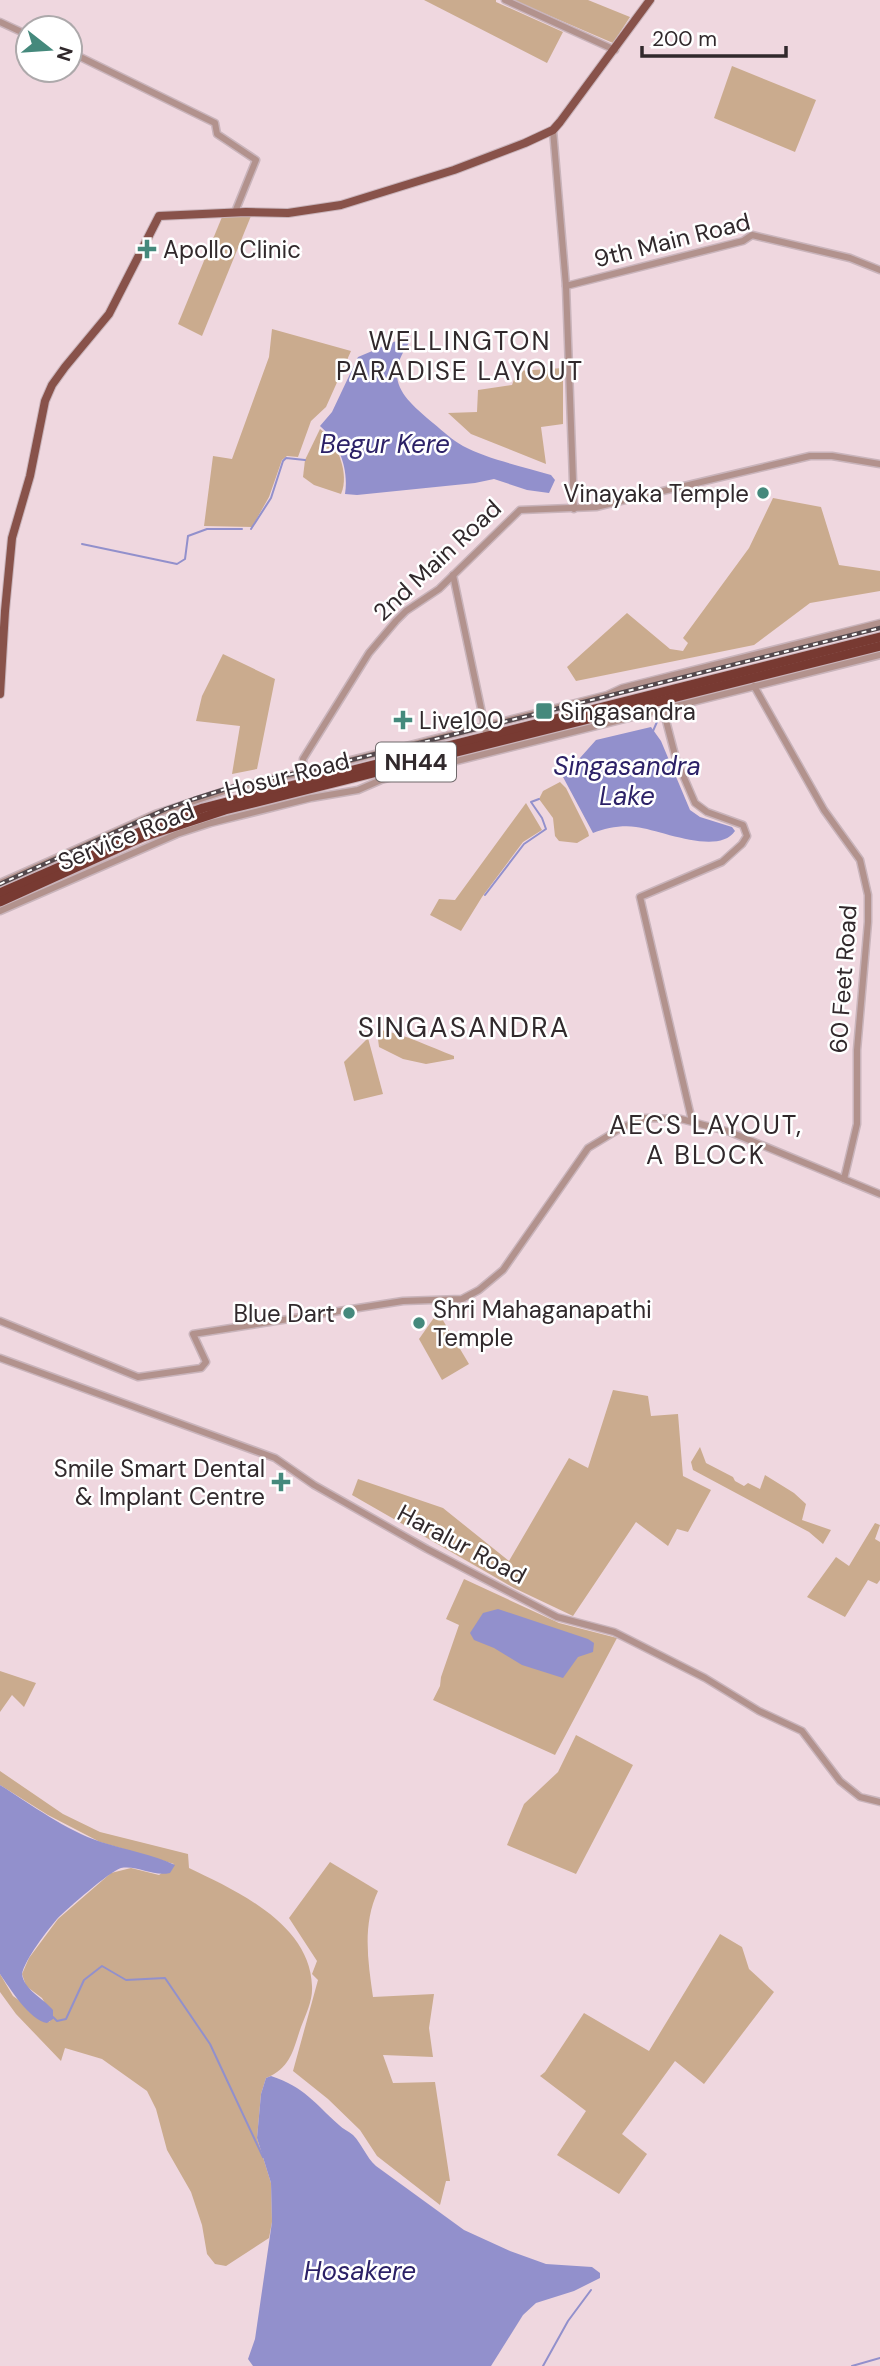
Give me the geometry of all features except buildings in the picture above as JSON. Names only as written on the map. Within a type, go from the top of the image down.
[{"type":"highway","name":"Hosur Road","points":[[0,885],[170,814],[245,792],[486,729],[880,635]]},
{"type":"highway","points":[[0,893],[153,826],[204,808],[880,635]]},
{"type":"highway","name":"Hosur Road","points":[[0,900],[100,861],[143,837],[225,810],[880,645]]},
{"type":"highway","points":[[0,900],[142,834],[200,814],[880,645]]},
{"type":"main road","points":[[0,694],[12,538],[30,476],[42,414],[52,384],[110,314],[159,216],[235,212],[288,213],[341,205],[454,170],[525,143],[553,130],[650,0]]},
{"type":"street","points":[[505,0],[615,50]]},
{"type":"street","points":[[84,59],[215,123],[217,134],[256,160],[235,212]]},
{"type":"street","points":[[553,130],[566,286],[574,509]]},
{"type":"street","name":"9th Main Road","points":[[566,286],[743,242],[752,234],[850,258],[880,270]]},
{"type":"street","name":"2nd Main Road","points":[[304,772],[303,759],[369,653],[406,611],[435,593],[520,510],[601,506],[803,457],[832,456],[880,464]]},
{"type":"street","points":[[453,575],[486,729]]},
{"type":"street","points":[[0,885],[155,814],[237,787],[486,729],[607,695],[622,688],[880,623]]},
{"type":"street","name":"Service Road","points":[[0,911],[100,861],[211,822],[311,798],[358,790],[382,780],[880,655]]},
{"type":"street","name":"60 Feet Road","points":[[754,686],[824,810],[860,860],[869,895],[857,1050],[857,1124],[844,1179]]},
{"type":"street","points":[[663,709],[676,759],[695,803],[707,812],[738,822],[747,833],[745,841],[722,862],[640,897],[692,1121]]},
{"type":"street","points":[[0,1321],[138,1377],[201,1368],[206,1362],[193,1334],[403,1301],[463,1299],[479,1290],[503,1270],[572,1168],[592,1144],[645,1118],[666,1117],[692,1121],[759,1142],[880,1194]]},
{"type":"street","name":"Haralur Road","points":[[0,1358],[275,1458],[314,1485],[427,1549],[557,1617],[614,1632],[705,1678],[759,1711],[802,1731],[840,1781],[860,1797],[880,1802]]},
{"type":"shaded area","points":[[424,0],[496,0],[563,32],[547,63]]},
{"type":"shaded area","points":[[513,0],[588,0],[630,17],[613,43]]},
{"type":"shaded area","points":[[732,66],[816,100],[795,152],[714,118]]},
{"type":"shaded area","points":[[251,216],[202,336],[178,324],[222,217]]},
{"type":"shaded area","points":[[272,329],[351,351],[326,407],[311,421],[298,457],[287,456],[282,460],[269,497],[252,527],[204,526],[213,456],[232,459],[269,357]]},
{"type":"shaded area","points":[[563,368],[563,424],[541,427],[546,464],[471,434],[448,413],[477,412],[478,390],[512,385],[517,371]]},
{"type":"shaded area","points":[[320,429],[332,441],[340,458],[344,477],[341,494],[314,485],[303,477],[305,460]]},
{"type":"shaded area","points":[[773,498],[821,507],[839,565],[880,571],[880,591],[810,603],[754,645],[576,681],[567,667],[627,613],[670,649],[683,651],[688,643],[683,638],[749,548]]},
{"type":"shaded area","points":[[223,654],[275,679],[257,769],[232,774],[240,726],[196,721],[202,696]]},
{"type":"shaded area","points":[[560,782],[566,788],[588,832],[589,836],[577,843],[559,841],[555,836],[553,818],[539,799],[543,791]]},
{"type":"shaded area","points":[[526,803],[542,830],[523,842],[482,897],[461,931],[430,915],[439,899],[455,900]]},
{"type":"shaded area","points":[[381,1030],[454,1056],[454,1059],[426,1064],[403,1059],[379,1047],[377,1031]]},
{"type":"shaded area","points":[[368,1038],[383,1094],[354,1101],[344,1062]]},
{"type":"shaded area","points":[[438,1312],[469,1364],[442,1380],[419,1339]]},
{"type":"shaded area","points":[[613,1390],[648,1396],[651,1416],[678,1414],[683,1476],[711,1490],[688,1532],[677,1529],[668,1546],[636,1522],[573,1616],[514,1588],[352,1495],[358,1479],[443,1508],[509,1561],[569,1458],[588,1468]]},
{"type":"shaded area","points":[[700,1447],[706,1463],[744,1486],[748,1483],[760,1489],[765,1475],[794,1493],[806,1504],[802,1520],[831,1530],[823,1544],[809,1532],[693,1470],[691,1462]]},
{"type":"shaded area","points":[[875,1523],[880,1525],[875,1539],[880,1542],[880,1580],[877,1584],[868,1580],[845,1617],[807,1597],[836,1557],[849,1566]]},
{"type":"shaded area","points":[[464,1579],[559,1623],[617,1638],[555,1755],[433,1700],[459,1625],[446,1619]]},
{"type":"shaded area","points":[[0,1671],[36,1683],[24,1707],[12,1695],[0,1712]]},
{"type":"shaded area","points":[[576,1735],[633,1765],[576,1874],[507,1845],[524,1804],[558,1772]]},
{"type":"shaded area","points":[[0,1771],[63,1814],[100,1832],[188,1854],[189,1868],[248,1899],[285,1927],[299,1945],[308,1964],[311,1996],[296,2043],[286,2064],[266,2078],[261,2094],[257,2138],[271,2183],[272,2222],[269,2238],[226,2266],[215,2264],[207,2254],[202,2225],[191,2192],[167,2150],[156,2109],[147,2091],[102,2059],[65,2048],[61,2061],[16,2014],[0,1992],[0,1974],[13,1996],[49,2022],[53,2017],[42,1998],[26,1986],[22,1974],[29,1958],[58,1919],[111,1873],[131,1868],[159,1875],[174,1864],[100,1842],[48,1815],[0,1785]]},
{"type":"shaded area","points":[[330,1862],[378,1891],[368,1930],[373,1997],[434,1994],[429,2028],[433,2057],[383,2055],[393,2083],[435,2082],[450,2181],[446,2181],[440,2205],[377,2156],[360,2130],[328,2099],[293,2071],[318,1980],[312,1974],[317,1961],[289,1918]]},
{"type":"shaded area","points":[[720,1934],[742,1947],[749,1969],[774,1992],[704,2084],[675,2061],[622,2134],[647,2154],[619,2194],[557,2155],[586,2111],[540,2076],[584,2013],[649,2051]]},
{"type":"water","name":"Begur Kere","points":[[408,336],[409,343],[397,368],[397,379],[400,388],[414,406],[463,446],[495,459],[551,475],[555,480],[549,493],[527,490],[494,479],[357,495],[345,494],[341,457],[327,432],[320,426],[332,412],[358,357]]},
{"type":"water","name":"Singasandra Lake","points":[[651,727],[661,741],[690,810],[700,817],[732,827],[735,831],[727,838],[703,842],[631,826],[593,833],[563,777],[596,740]]},
{"type":"water","points":[[498,1609],[588,1639],[594,1643],[593,1652],[578,1657],[563,1678],[522,1665],[494,1648],[474,1640],[470,1633],[483,1613]]},
{"type":"water","points":[[0,1785],[88,1837],[175,1865],[170,1873],[164,1874],[121,1868],[57,1919],[32,1953],[22,1974],[26,1985],[53,2010],[53,2019],[47,2023],[40,2021],[27,2010],[0,1974]]},
{"type":"water","name":"Hosakere","points":[[271,2076],[293,2085],[308,2096],[353,2135],[376,2166],[464,2230],[546,2264],[592,2267],[600,2273],[600,2278],[574,2291],[536,2303],[523,2315],[491,2366],[253,2366],[248,2359],[255,2339],[272,2222],[271,2183],[257,2138],[261,2094],[266,2078]]},
{"type":"waterway","points":[[251,529],[271,498],[283,461],[286,458],[305,460]]},
{"type":"waterway","points":[[82,544],[177,564],[185,559],[188,536],[207,529],[242,529]]},
{"type":"waterway","points":[[653,731],[660,715]]},
{"type":"waterway","points":[[485,895],[524,844],[546,829],[531,802],[539,799]]},
{"type":"waterway","points":[[53,2017],[57,2021],[66,2019],[84,1980],[102,1966],[126,1980],[165,1978],[210,2044],[263,2157]]},
{"type":"waterway","points":[[543,2366],[568,2321],[591,2290]]},
{"type":"waterway","points":[[852,2366],[880,2358]]},
{"type":"railway","points":[[0,884],[166,809],[232,787],[315,769],[880,628]]},
{"type":"place","name":"Apollo Clinic","points":[[147,249]]},
{"type":"place","name":"Vinayaka Temple","points":[[763,493]]},
{"type":"place","name":"Singasandra","points":[[544,711]]},
{"type":"place","name":"Live100","points":[[403,720]]},
{"type":"place","name":"Blue Dart","points":[[349,1313]]},
{"type":"place","name":"Shri Mahaganapathi Temple","points":[[419,1323]]},
{"type":"place","name":"Smile Smart Dental & Implant Centre","points":[[281,1482]]},
{"type":"district","name":"WELLINGTON PARADISE LAYOUT","points":[[460,356]]},
{"type":"district","name":"SINGASANDRA","points":[[464,1027]]},
{"type":"district","name":"AECS LAYOUT, A BLOCK","points":[[706,1140]]}]
